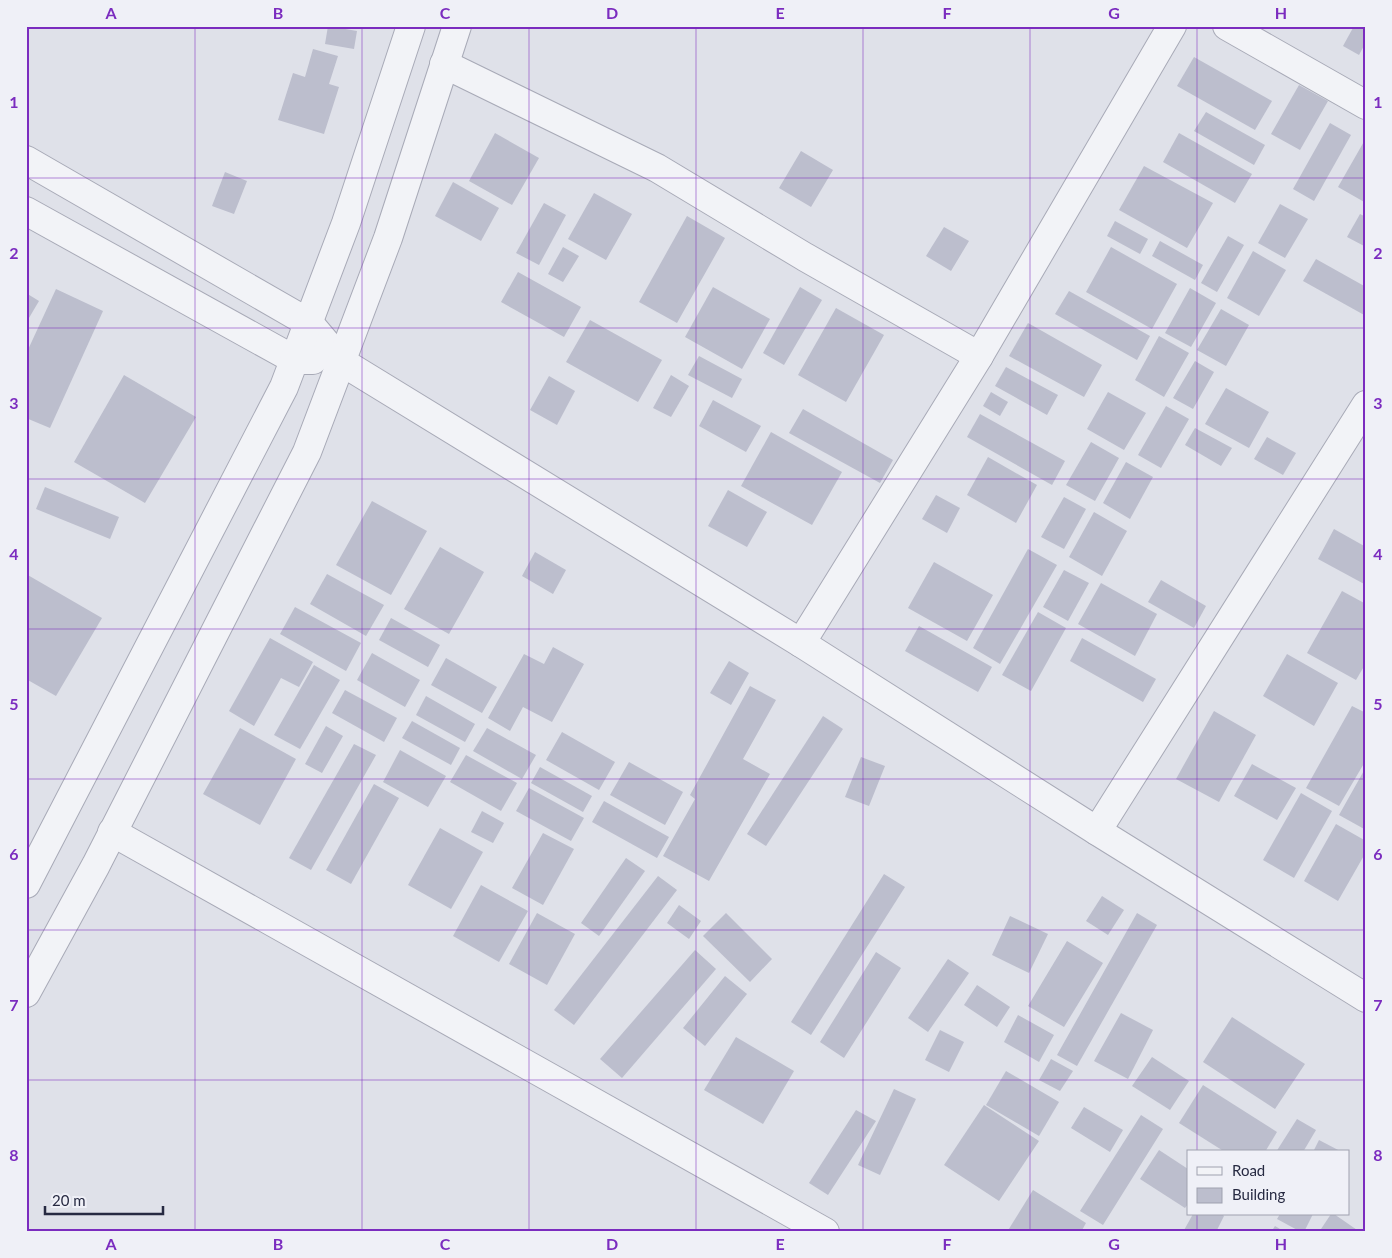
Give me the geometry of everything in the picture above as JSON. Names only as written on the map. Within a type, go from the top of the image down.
[{"type":"street","points":[[26,884],[284,388],[346,223],[411,26]]},
{"type":"street","points":[[26,993],[112,832],[307,452],[388,238],[457,26]]},
{"type":"street","points":[[801,643],[979,356],[1172,26]]},
{"type":"street","points":[[1227,26],[1366,105]]},
{"type":"street","points":[[444,64],[658,168],[805,257],[979,356]]},
{"type":"street","points":[[26,160],[309,323],[342,362],[801,643],[1097,831],[1366,998]]},
{"type":"street","points":[[26,211],[295,360],[342,362]]},
{"type":"street","points":[[1097,831],[1366,405]]},
{"type":"street","points":[[112,832],[825,1232]]},
{"type":"building","points":[[328,26],[357,31],[354,49],[325,44]]},
{"type":"building","points":[[1354,26],[1366,26],[1366,42],[1359,55],[1343,46]]},
{"type":"building","points":[[313,49],[338,56],[329,84],[339,87],[324,134],[278,120],[293,73],[305,77]]},
{"type":"building","points":[[1194,57],[1272,101],[1255,130],[1177,86]]},
{"type":"building","points":[[1299,85],[1328,101],[1300,150],[1271,134]]},
{"type":"building","points":[[1206,112],[1265,145],[1254,165],[1194,131]]},
{"type":"building","points":[[1330,123],[1351,135],[1314,201],[1293,189]]},
{"type":"building","points":[[495,133],[539,158],[512,205],[469,181]]},
{"type":"building","points":[[1179,133],[1252,174],[1235,203],[1163,162]]},
{"type":"building","points":[[1366,138],[1366,203],[1338,187]]},
{"type":"building","points":[[801,151],[833,170],[811,207],[779,188]]},
{"type":"building","points":[[1144,166],[1213,203],[1187,248],[1119,210]]},
{"type":"building","points":[[225,172],[247,181],[234,214],[212,206]]},
{"type":"building","points":[[453,182],[499,208],[481,241],[435,216]]},
{"type":"building","points":[[594,193],[632,214],[606,260],[568,239]]},
{"type":"building","points":[[544,203],[566,215],[539,265],[516,253]]},
{"type":"building","points":[[1280,204],[1308,219],[1285,258],[1258,243]]},
{"type":"building","points":[[1360,214],[1366,217],[1366,247],[1347,237]]},
{"type":"building","points":[[687,216],[725,238],[677,323],[639,302]]},
{"type":"building","points":[[1115,221],[1148,239],[1140,254],[1107,236]]},
{"type":"building","points":[[944,227],[969,241],[951,271],[926,256]]},
{"type":"building","points":[[1228,236],[1244,245],[1217,292],[1201,283]]},
{"type":"building","points":[[1160,241],[1203,265],[1195,280],[1152,256]]},
{"type":"building","points":[[563,247],[579,256],[563,282],[548,274]]},
{"type":"building","points":[[1111,247],[1177,284],[1152,329],[1086,292]]},
{"type":"building","points":[[1253,251],[1286,270],[1259,316],[1227,298]]},
{"type":"building","points":[[1316,259],[1366,287],[1366,316],[1303,281]]},
{"type":"building","points":[[518,272],[581,307],[564,337],[501,302]]},
{"type":"building","points":[[713,287],[770,319],[742,369],[685,337]]},
{"type":"building","points":[[800,287],[822,300],[784,365],[763,353]]},
{"type":"building","points":[[1190,288],[1216,303],[1191,347],[1165,333]]},
{"type":"building","points":[[56,289],[103,311],[50,428],[26,418],[26,354]]},
{"type":"building","points":[[1069,291],[1150,336],[1137,360],[1055,314]]},
{"type":"building","points":[[26,293],[39,301],[26,323]]},
{"type":"building","points":[[836,308],[884,335],[846,402],[798,375]]},
{"type":"building","points":[[1221,309],[1249,325],[1226,366],[1197,350]]},
{"type":"building","points":[[590,320],[662,360],[638,402],[566,362]]},
{"type":"building","points":[[1028,323],[1102,365],[1084,397],[1009,356]]},
{"type":"building","points":[[1159,336],[1189,353],[1164,397],[1135,380]]},
{"type":"building","points":[[699,356],[742,379],[732,398],[688,375]]},
{"type":"building","points":[[1195,361],[1214,372],[1193,409],[1173,398]]},
{"type":"building","points":[[1006,367],[1058,395],[1047,415],[995,386]]},
{"type":"building","points":[[124,375],[196,417],[145,503],[74,462]]},
{"type":"building","points":[[671,375],[689,386],[671,417],[653,408]]},
{"type":"building","points":[[549,376],[575,391],[557,425],[530,410]]},
{"type":"building","points":[[1226,388],[1269,412],[1249,448],[1205,424]]},
{"type":"building","points":[[991,392],[1008,402],[1000,416],[983,406]]},
{"type":"building","points":[[1108,392],[1146,413],[1124,450],[1087,429]]},
{"type":"building","points":[[713,400],[761,426],[746,452],[699,426]]},
{"type":"building","points":[[1166,406],[1189,419],[1161,468],[1138,455]]},
{"type":"building","points":[[803,409],[893,460],[880,483],[789,433]]},
{"type":"building","points":[[980,414],[1065,461],[1052,485],[967,437]]},
{"type":"building","points":[[1195,428],[1232,448],[1221,466],[1185,445]]},
{"type":"building","points":[[771,432],[842,472],[812,525],[741,486]]},
{"type":"building","points":[[1267,437],[1296,453],[1283,475],[1254,459]]},
{"type":"building","points":[[1091,442],[1119,458],[1095,501],[1066,485]]},
{"type":"building","points":[[988,457],[1037,485],[1016,523],[967,495]]},
{"type":"building","points":[[1126,462],[1153,477],[1130,519],[1103,503]]},
{"type":"building","points":[[45,487],[119,517],[110,539],[36,509]]},
{"type":"building","points":[[728,490],[767,512],[747,547],[708,526]]},
{"type":"building","points":[[936,495],[960,508],[947,533],[922,519]]},
{"type":"building","points":[[1064,497],[1086,509],[1064,549],[1041,537]]},
{"type":"building","points":[[372,501],[427,531],[391,595],[336,565]]},
{"type":"building","points":[[1094,512],[1127,531],[1102,576],[1069,557]]},
{"type":"building","points":[[1334,529],[1366,547],[1366,585],[1318,559]]},
{"type":"building","points":[[440,547],[484,572],[449,634],[404,609]]},
{"type":"building","points":[[1028,549],[1057,565],[1000,664],[973,648]]},
{"type":"building","points":[[535,552],[566,570],[553,594],[522,576]]},
{"type":"building","points":[[934,562],[993,595],[967,641],[908,608]]},
{"type":"building","points":[[1064,570],[1089,583],[1068,621],[1043,607]]},
{"type":"building","points":[[26,574],[102,618],[56,696],[26,679]]},
{"type":"building","points":[[327,574],[384,605],[366,636],[310,604]]},
{"type":"building","points":[[1161,580],[1206,606],[1194,628],[1148,602]]},
{"type":"building","points":[[1101,583],[1157,614],[1135,656],[1078,624]]},
{"type":"building","points":[[1342,591],[1366,604],[1366,663],[1356,680],[1307,653]]},
{"type":"building","points":[[295,607],[361,643],[346,671],[280,634]]},
{"type":"building","points":[[1038,612],[1066,628],[1031,691],[1002,675]]},
{"type":"building","points":[[391,618],[440,645],[428,667],[379,640]]},
{"type":"building","points":[[919,626],[992,667],[978,692],[905,651]]},
{"type":"building","points":[[270,638],[313,662],[299,687],[281,678],[254,726],[229,711]]},
{"type":"building","points":[[1082,638],[1156,679],[1143,702],[1070,661]]},
{"type":"building","points":[[553,647],[584,664],[552,722],[523,707],[510,731],[488,718],[524,654],[544,664]]},
{"type":"building","points":[[372,653],[420,680],[405,707],[357,680]]},
{"type":"building","points":[[1287,654],[1338,683],[1314,726],[1263,696]]},
{"type":"building","points":[[446,658],[497,687],[482,713],[431,685]]},
{"type":"building","points":[[729,661],[749,673],[731,705],[710,693]]},
{"type":"building","points":[[314,665],[340,680],[300,749],[274,735]]},
{"type":"building","points":[[750,686],[776,700],[743,759],[770,774],[709,881],[663,856],[695,799],[690,795]]},
{"type":"building","points":[[345,690],[397,718],[384,742],[332,713]]},
{"type":"building","points":[[426,696],[475,724],[465,742],[416,715]]},
{"type":"building","points":[[1352,706],[1366,713],[1366,760],[1339,806],[1306,788]]},
{"type":"building","points":[[1214,711],[1256,735],[1219,802],[1176,779]]},
{"type":"building","points":[[823,716],[843,729],[766,846],[747,834]]},
{"type":"building","points":[[412,721],[460,748],[451,765],[402,738]]},
{"type":"building","points":[[326,726],[343,736],[322,773],[305,764]]},
{"type":"building","points":[[240,728],[296,759],[260,825],[203,794]]},
{"type":"building","points":[[487,728],[536,755],[522,779],[473,751]]},
{"type":"building","points":[[562,732],[615,762],[599,790],[546,760]]},
{"type":"building","points":[[354,744],[376,755],[311,870],[289,858]]},
{"type":"building","points":[[400,750],[446,776],[428,807],[383,782]]},
{"type":"building","points":[[466,755],[517,783],[501,811],[450,782]]},
{"type":"building","points":[[861,757],[885,766],[869,806],[845,797]]},
{"type":"building","points":[[629,762],[683,792],[665,825],[610,795]]},
{"type":"building","points":[[1252,764],[1296,788],[1277,820],[1234,796]]},
{"type":"building","points":[[540,767],[592,796],[583,812],[531,783]]},
{"type":"building","points":[[1366,767],[1366,830],[1339,815]]},
{"type":"building","points":[[374,784],[399,798],[351,884],[326,870]]},
{"type":"building","points":[[529,788],[584,818],[571,841],[516,811]]},
{"type":"building","points":[[1301,793],[1332,811],[1294,878],[1263,860]]},
{"type":"building","points":[[604,801],[669,837],[657,858],[592,822]]},
{"type":"building","points":[[482,811],[504,823],[493,843],[471,832]]},
{"type":"building","points":[[1336,824],[1366,841],[1366,852],[1338,901],[1304,881]]},
{"type":"building","points":[[440,828],[483,852],[451,909],[408,885]]},
{"type":"building","points":[[543,833],[574,849],[543,905],[512,888]]},
{"type":"building","points":[[626,858],[645,871],[599,936],[581,923]]},
{"type":"building","points":[[884,874],[905,887],[811,1035],[791,1022]]},
{"type":"building","points":[[658,876],[677,890],[574,1025],[554,1010]]},
{"type":"building","points":[[481,885],[528,911],[499,962],[453,936]]},
{"type":"building","points":[[1102,896],[1124,910],[1108,935],[1086,921]]},
{"type":"building","points":[[679,905],[701,921],[689,939],[667,923]]},
{"type":"building","points":[[537,913],[575,934],[547,985],[509,964]]},
{"type":"building","points":[[726,913],[772,959],[750,982],[703,936]]},
{"type":"building","points":[[1137,913],[1157,925],[1077,1066],[1057,1055]]},
{"type":"building","points":[[1010,916],[1048,934],[1029,973],[992,955]]},
{"type":"building","points":[[1067,941],[1103,963],[1064,1027],[1028,1006]]},
{"type":"building","points":[[695,950],[716,969],[622,1078],[600,1059]]},
{"type":"building","points":[[876,952],[901,968],[844,1058],[820,1042]]},
{"type":"building","points":[[948,959],[969,973],[928,1032],[908,1018]]},
{"type":"building","points":[[725,976],[747,994],[705,1046],[683,1028]]},
{"type":"building","points":[[977,985],[1010,1007],[997,1027],[964,1005]]},
{"type":"building","points":[[1121,1013],[1153,1030],[1128,1079],[1094,1061]]},
{"type":"building","points":[[1018,1015],[1054,1035],[1039,1062],[1004,1042]]},
{"type":"building","points":[[1232,1017],[1305,1064],[1275,1109],[1203,1062]]},
{"type":"building","points":[[940,1030],[964,1042],[949,1072],[925,1060]]},
{"type":"building","points":[[736,1037],[794,1071],[763,1124],[704,1090]]},
{"type":"building","points":[[1152,1057],[1189,1081],[1170,1110],[1132,1086]]},
{"type":"building","points":[[1051,1059],[1073,1071],[1060,1091],[1039,1080]]},
{"type":"building","points":[[1006,1071],[1059,1102],[1039,1136],[986,1105]]},
{"type":"building","points":[[1203,1085],[1277,1132],[1266,1150],[1222,1150],[1179,1123]]},
{"type":"building","points":[[894,1089],[916,1099],[880,1175],[858,1165]]},
{"type":"building","points":[[984,1105],[1039,1141],[999,1201],[944,1165]]},
{"type":"building","points":[[1084,1107],[1123,1130],[1110,1152],[1071,1128]]},
{"type":"building","points":[[856,1110],[876,1121],[828,1195],[809,1183]]},
{"type":"building","points":[[1141,1115],[1163,1129],[1103,1225],[1080,1211]]},
{"type":"building","points":[[1297,1119],[1316,1130],[1304,1150],[1277,1150]]},
{"type":"building","points":[[1319,1140],[1338,1150],[1314,1150]]},
{"type":"building","points":[[1159,1150],[1187,1168],[1187,1205],[1185,1208],[1140,1179]]},
{"type":"building","points":[[1033,1190],[1086,1223],[1081,1232],[1007,1232]]},
{"type":"building","points":[[1192,1216],[1224,1216],[1216,1232],[1183,1232]]},
{"type":"building","points":[[1279,1216],[1312,1216],[1304,1232],[1277,1219]]},
{"type":"building","points":[[1330,1216],[1337,1216],[1360,1232],[1319,1232]]},
{"type":"building","points":[[1275,1226],[1285,1232],[1271,1232]]}]
